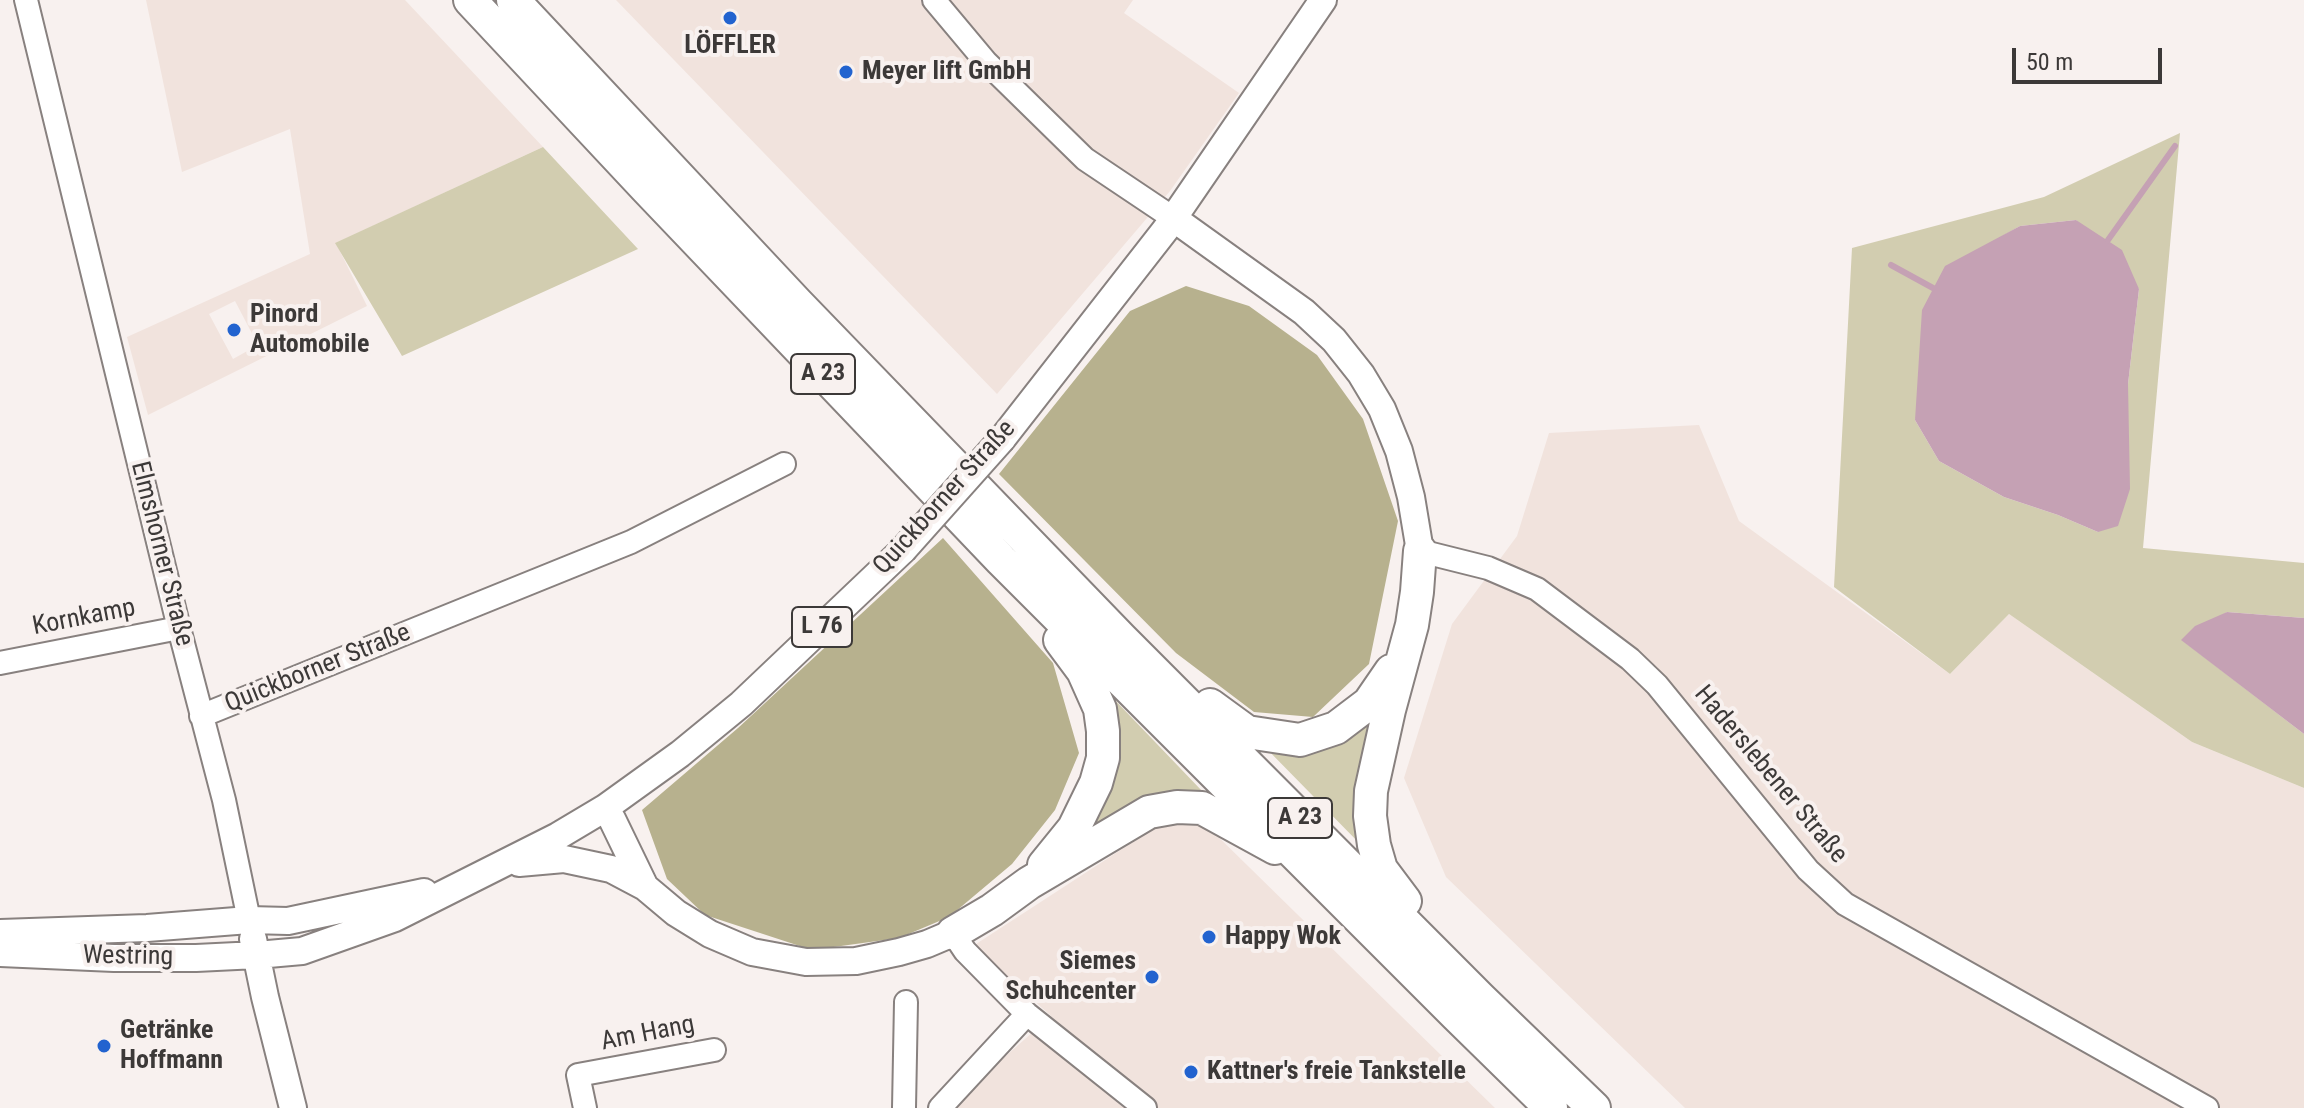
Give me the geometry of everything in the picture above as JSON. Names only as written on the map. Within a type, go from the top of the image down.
[{"type":"highway","name":"A 23","points":[[470,0],[1001,560],[1551,1108]]},
{"type":"highway","name":"A 23","points":[[513,0],[797,303],[1121,638],[1594,1108]]},
{"type":"highway","points":[[1420,551],[1412,625],[1374,771],[1370,816],[1381,869],[1480,998]]},
{"type":"highway","points":[[1001,560],[1083,671],[1100,709],[1103,731],[1103,758],[1096,783],[1074,828],[1029,883]]},
{"type":"highway","points":[[1121,638],[1247,732],[1300,740],[1336,728],[1369,703],[1404,652]]},
{"type":"highway","points":[[953,933],[1029,883],[1149,812],[1177,807],[1202,808],[1264,843],[1300,859]]},
{"type":"main road","name":"Quickborner Straße","points":[[257,955],[302,951],[395,918],[502,865],[605,808],[680,754],[741,704],[903,550],[1002,439],[1173,218],[1323,0]]},
{"type":"main road","points":[[1173,218],[1304,312],[1334,340],[1361,374],[1382,409],[1399,451],[1420,551]]},
{"type":"main road","points":[[605,808],[645,887]]},
{"type":"main road","points":[[578,824],[611,869]]},
{"type":"main road","points":[[502,865],[564,859],[611,869],[645,887],[676,913],[710,934],[752,952],[806,962],[856,961],[927,944],[953,933]]},
{"type":"main road","name":"Quickborner Straße","points":[[249,920],[288,921],[459,885]]},
{"type":"main road","name":"Westring","points":[[0,933],[147,928],[249,920]]},
{"type":"main road","name":"Elmshorner Straße","points":[[249,920],[293,1108]]},
{"type":"main road","name":"Westring","points":[[0,953],[114,958],[257,955]]},
{"type":"street","name":"Elmshorner Straße","points":[[26,0],[224,800],[249,920]]},
{"type":"street","points":[[934,0],[986,62],[1085,159],[1173,218]]},
{"type":"street","name":"Quickborner Straße","points":[[201,716],[631,542],[784,464]]},
{"type":"street","name":"Haderslebener Straße","points":[[1420,551],[1488,568],[1537,589],[1630,659],[1671,702],[1808,870],[1845,904],[2207,1108]]},
{"type":"street","name":"Kornkamp","points":[[0,663],[179,628]]},
{"type":"street","points":[[953,933],[965,951],[1027,1014],[1145,1108]]},
{"type":"street","points":[[904,1108],[906,1002]]},
{"type":"street","points":[[940,1108],[1027,1014]]},
{"type":"street","name":"Am Hang","points":[[585,1108],[578,1075],[714,1050]]},
{"type":"shaded area","points":[[146,0],[405,0],[543,147],[336,243],[367,306],[148,415],[127,337],[310,254],[290,129],[182,172]],"holes":[[[235,301],[258,345],[233,359],[209,314]]]},
{"type":"shaded area","points":[[616,0],[1133,0],[1124,13],[1239,93],[1170,191],[997,394]]},
{"type":"shaded area","points":[[2180,133],[2143,548],[2304,563],[2304,618],[2227,612],[2182,640],[2304,734],[2304,788],[2192,742],[2009,614],[1950,674],[1834,587],[1852,248],[2044,197]],"holes":[[[2076,220],[2139,289],[2128,384],[2098,532],[2004,497],[1939,461],[1915,420],[1985,246],[2020,226]]]},
{"type":"shaded area","points":[[543,147],[638,249],[402,356],[335,243]]},
{"type":"shaded area","points":[[2076,220],[2122,250],[2139,289],[2128,384],[2130,489],[2118,526],[2098,532],[2004,497],[1939,461],[1915,420],[1922,310],[1945,266],[2020,226]]},
{"type":"shaded area","points":[[1186,286],[1249,306],[1317,355],[1363,419],[1398,521],[1369,664],[1313,717],[1254,712],[1176,653],[999,474],[1130,311]]},
{"type":"shaded area","points":[[1699,425],[1739,521],[1950,674],[2009,614],[2192,742],[2304,788],[2304,1108],[1685,1108],[1446,877],[1404,778],[1452,624],[1517,536],[1549,433]]},
{"type":"shaded area","points":[[943,538],[1053,663],[1079,753],[1055,810],[1012,864],[949,917],[899,938],[812,950],[705,915],[667,879],[642,810],[738,728]]},
{"type":"shaded area","points":[[2227,612],[2304,618],[2304,734],[2181,640],[2195,626]]},
{"type":"shaded area","points":[[1385,692],[1365,849],[1261,743]]},
{"type":"shaded area","points":[[1110,695],[1203,792],[1159,794],[1145,798],[1086,832]]},
{"type":"shaded area","points":[[1199,818],[1495,1108],[947,1108],[1051,1016],[973,946],[1159,825]]},
{"type":"waterway","points":[[2108,240],[2175,146]]},
{"type":"waterway","points":[[1891,265],[1933,288]]},
{"type":"place","name":"LÖFFLER","points":[[730,18]]},
{"type":"place","name":"Meyer lift GmbH","points":[[846,72]]},
{"type":"place","name":"Pinord Automobile","points":[[234,330]]},
{"type":"place","name":"Happy Wok","points":[[1209,937]]},
{"type":"place","name":"Siemes Schuhcenter","points":[[1152,977]]},
{"type":"place","name":"Getränke Hoffmann","points":[[104,1046]]},
{"type":"place","name":"Kattner's freie Tankstelle","points":[[1191,1072]]}]
